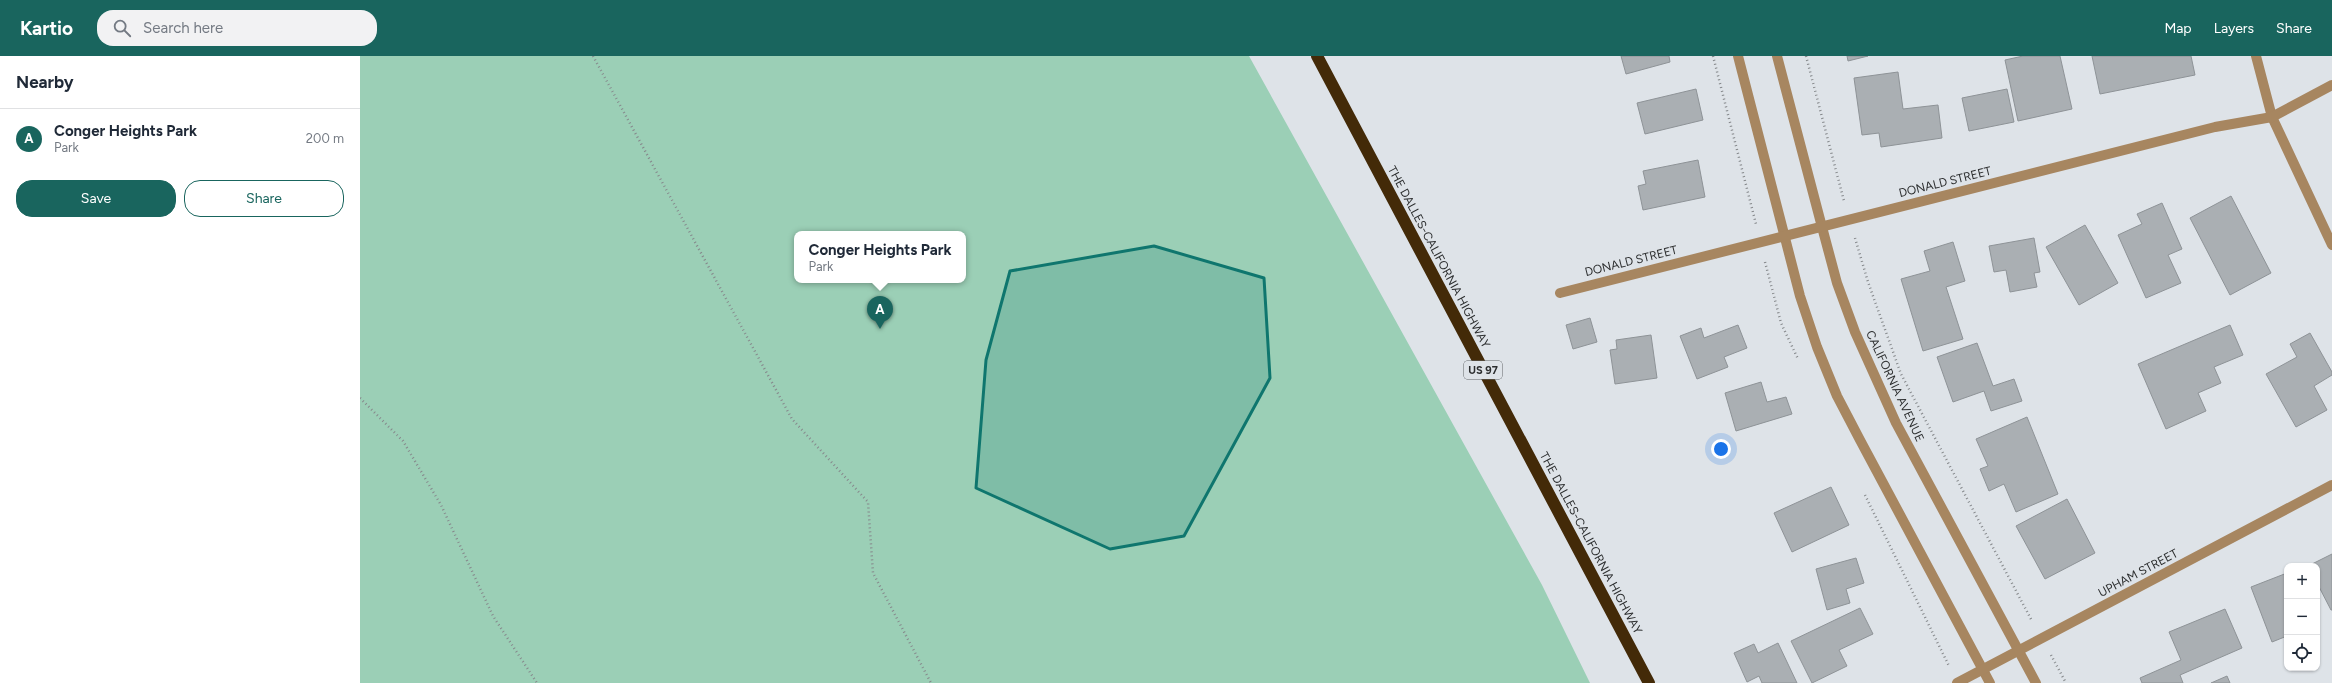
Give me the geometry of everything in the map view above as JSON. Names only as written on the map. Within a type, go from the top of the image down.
[{"type":"highway","name":"THE DALLES-CALIFORNIA HIGHWAY","points":[[1317,56],[1649,683]]},
{"type":"street","points":[[1738,56],[1800,296],[1837,396],[1990,683]]},
{"type":"street","name":"CALIFORNIA AVENUE","points":[[1777,56],[1837,283],[1874,378],[2036,683]]},
{"type":"street","points":[[2256,56],[2272,117],[2332,245]]},
{"type":"street","name":"DONALD STREET","points":[[1560,293],[2215,127],[2272,117],[2332,86]]},
{"type":"street","name":"UPHAM STREET","points":[[1957,683],[2332,485]]},
{"type":"path","points":[[593,56],[792,419],[868,502],[873,573],[931,683]]},
{"type":"path","points":[[1806,56],[1849,220],[1868,282],[1901,374],[2066,683]]},
{"type":"path","points":[[360,398],[403,441],[441,505],[493,616],[537,683]]},
{"type":"highlighted area","points":[[1154,246],[1264,278],[1270,378],[1184,536],[1110,549],[976,488],[986,360],[1010,271]]},
{"type":"green space","points":[[360,56],[1249,56],[1542,585],[1590,683],[360,683]]},
{"type":"building","points":[[1621,56],[1669,56],[1670,62],[1626,74]]},
{"type":"building","points":[[1847,56],[1868,56],[1848,61]]},
{"type":"building","points":[[2023,56],[2060,56],[2072,109],[2018,121],[2005,60]]},
{"type":"building","points":[[2092,56],[2191,56],[2195,75],[2100,94]]},
{"type":"building","points":[[1898,72],[1903,109],[1938,105],[1942,138],[1881,147],[1879,133],[1862,135],[1854,78]]},
{"type":"building","points":[[1696,89],[1703,120],[1645,134],[1637,103]]},
{"type":"building","points":[[2007,89],[2014,122],[1969,131],[1962,98]]},
{"type":"building","points":[[1698,160],[1705,197],[1643,210],[1638,186],[1646,184],[1643,171]]},
{"type":"building","points":[[2231,196],[2271,273],[2230,295],[2190,218]]},
{"type":"building","points":[[2162,203],[2182,249],[2168,255],[2181,283],[2146,298],[2118,235],[2142,224],[2137,214]]},
{"type":"building","points":[[2085,225],[2118,283],[2079,305],[2046,247]]},
{"type":"building","points":[[2034,238],[2040,272],[2034,273],[2037,287],[2010,292],[2006,270],[1994,272],[1989,246]]},
{"type":"building","points":[[1953,242],[1965,281],[1946,287],[1963,339],[1923,351],[1901,279],[1930,271],[1924,251]]},
{"type":"building","points":[[1590,318],[1597,342],[1573,349],[1566,325]]},
{"type":"building","points":[[1738,325],[1747,348],[1724,357],[1728,367],[1697,379],[1680,336],[1701,328],[1704,338]]},
{"type":"building","points":[[2230,325],[2243,355],[2214,367],[2221,383],[2198,393],[2206,411],[2166,429],[2138,364]]},
{"type":"building","points":[[2310,333],[2332,372],[2332,375],[2314,386],[2327,410],[2296,427],[2266,374],[2297,357],[2290,344]]},
{"type":"building","points":[[1651,335],[1657,378],[1615,384],[1610,350],[1617,349],[1616,340]]},
{"type":"building","points":[[1977,343],[1993,386],[2014,379],[2022,401],[1991,411],[1984,391],[1953,402],[1937,357]]},
{"type":"building","points":[[1761,382],[1767,402],[1786,397],[1792,414],[1736,431],[1725,393]]},
{"type":"building","points":[[2027,417],[2058,494],[2016,512],[2004,484],[1989,491],[1980,469],[1988,466],[1976,439]]},
{"type":"building","points":[[1831,487],[1849,525],[1792,552],[1774,513]]},
{"type":"building","points":[[2067,499],[2095,553],[2045,579],[2016,526]]},
{"type":"building","points":[[2332,554],[2332,610],[2320,589],[2320,563],[2314,563]]},
{"type":"building","points":[[1856,558],[1864,583],[1846,589],[1850,603],[1827,610],[1816,569]]},
{"type":"building","points":[[2284,574],[2284,637],[2272,642],[2251,587]]},
{"type":"building","points":[[1860,608],[1873,634],[1839,650],[1847,666],[1812,683],[1791,641]]},
{"type":"building","points":[[2225,609],[2242,648],[2180,675],[2183,683],[2142,683],[2140,678],[2181,660],[2169,632]]},
{"type":"building","points":[[1778,643],[1797,683],[1762,683],[1759,676],[1747,682],[1734,653],[1754,644],[1758,653]]},
{"type":"building","points":[[2227,676],[2230,683],[2211,683]]},
{"type":"place","name":"Conger Heights Park","points":[[880,329]]}]
